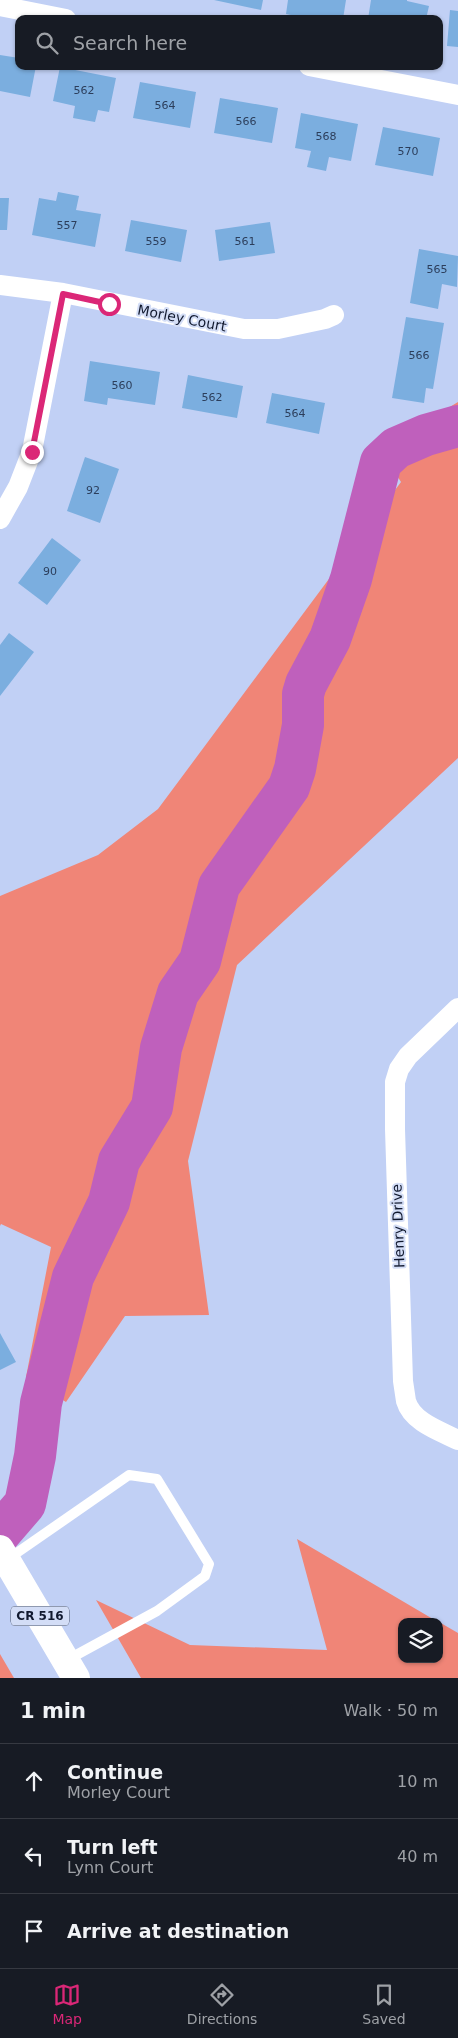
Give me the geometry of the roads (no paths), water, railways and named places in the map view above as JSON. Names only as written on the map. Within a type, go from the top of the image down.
[{"type":"main road","name":"CR 516","points":[[4,1554],[71,1669]]},
{"type":"street","points":[[0,6],[46,15]]},
{"type":"street","points":[[330,70],[458,95]]},
{"type":"street","name":"Morley Court","points":[[0,285],[63,294],[244,329],[278,328],[325,319],[334,315]]},
{"type":"street","points":[[0,519],[18,487],[32,452],[63,294]]},
{"type":"street","name":"Henry Drive","points":[[458,1008],[408,1056],[399,1069],[395,1082],[395,1129],[403,1381],[407,1402],[415,1415],[428,1425],[458,1440]]},
{"type":"lane","points":[[4,1554],[129,1475],[157,1479],[209,1564],[205,1576],[71,1669]]},
{"type":"waterway","points":[[0,1533],[25,1504],[35,1456],[41,1403],[73,1277],[109,1202],[119,1161],[152,1107],[161,1048],[178,993],[200,961],[219,886],[289,787],[295,769],[303,725],[303,694],[306,684],[330,639],[351,579],[381,462],[396,448],[426,435],[458,426]]}]
